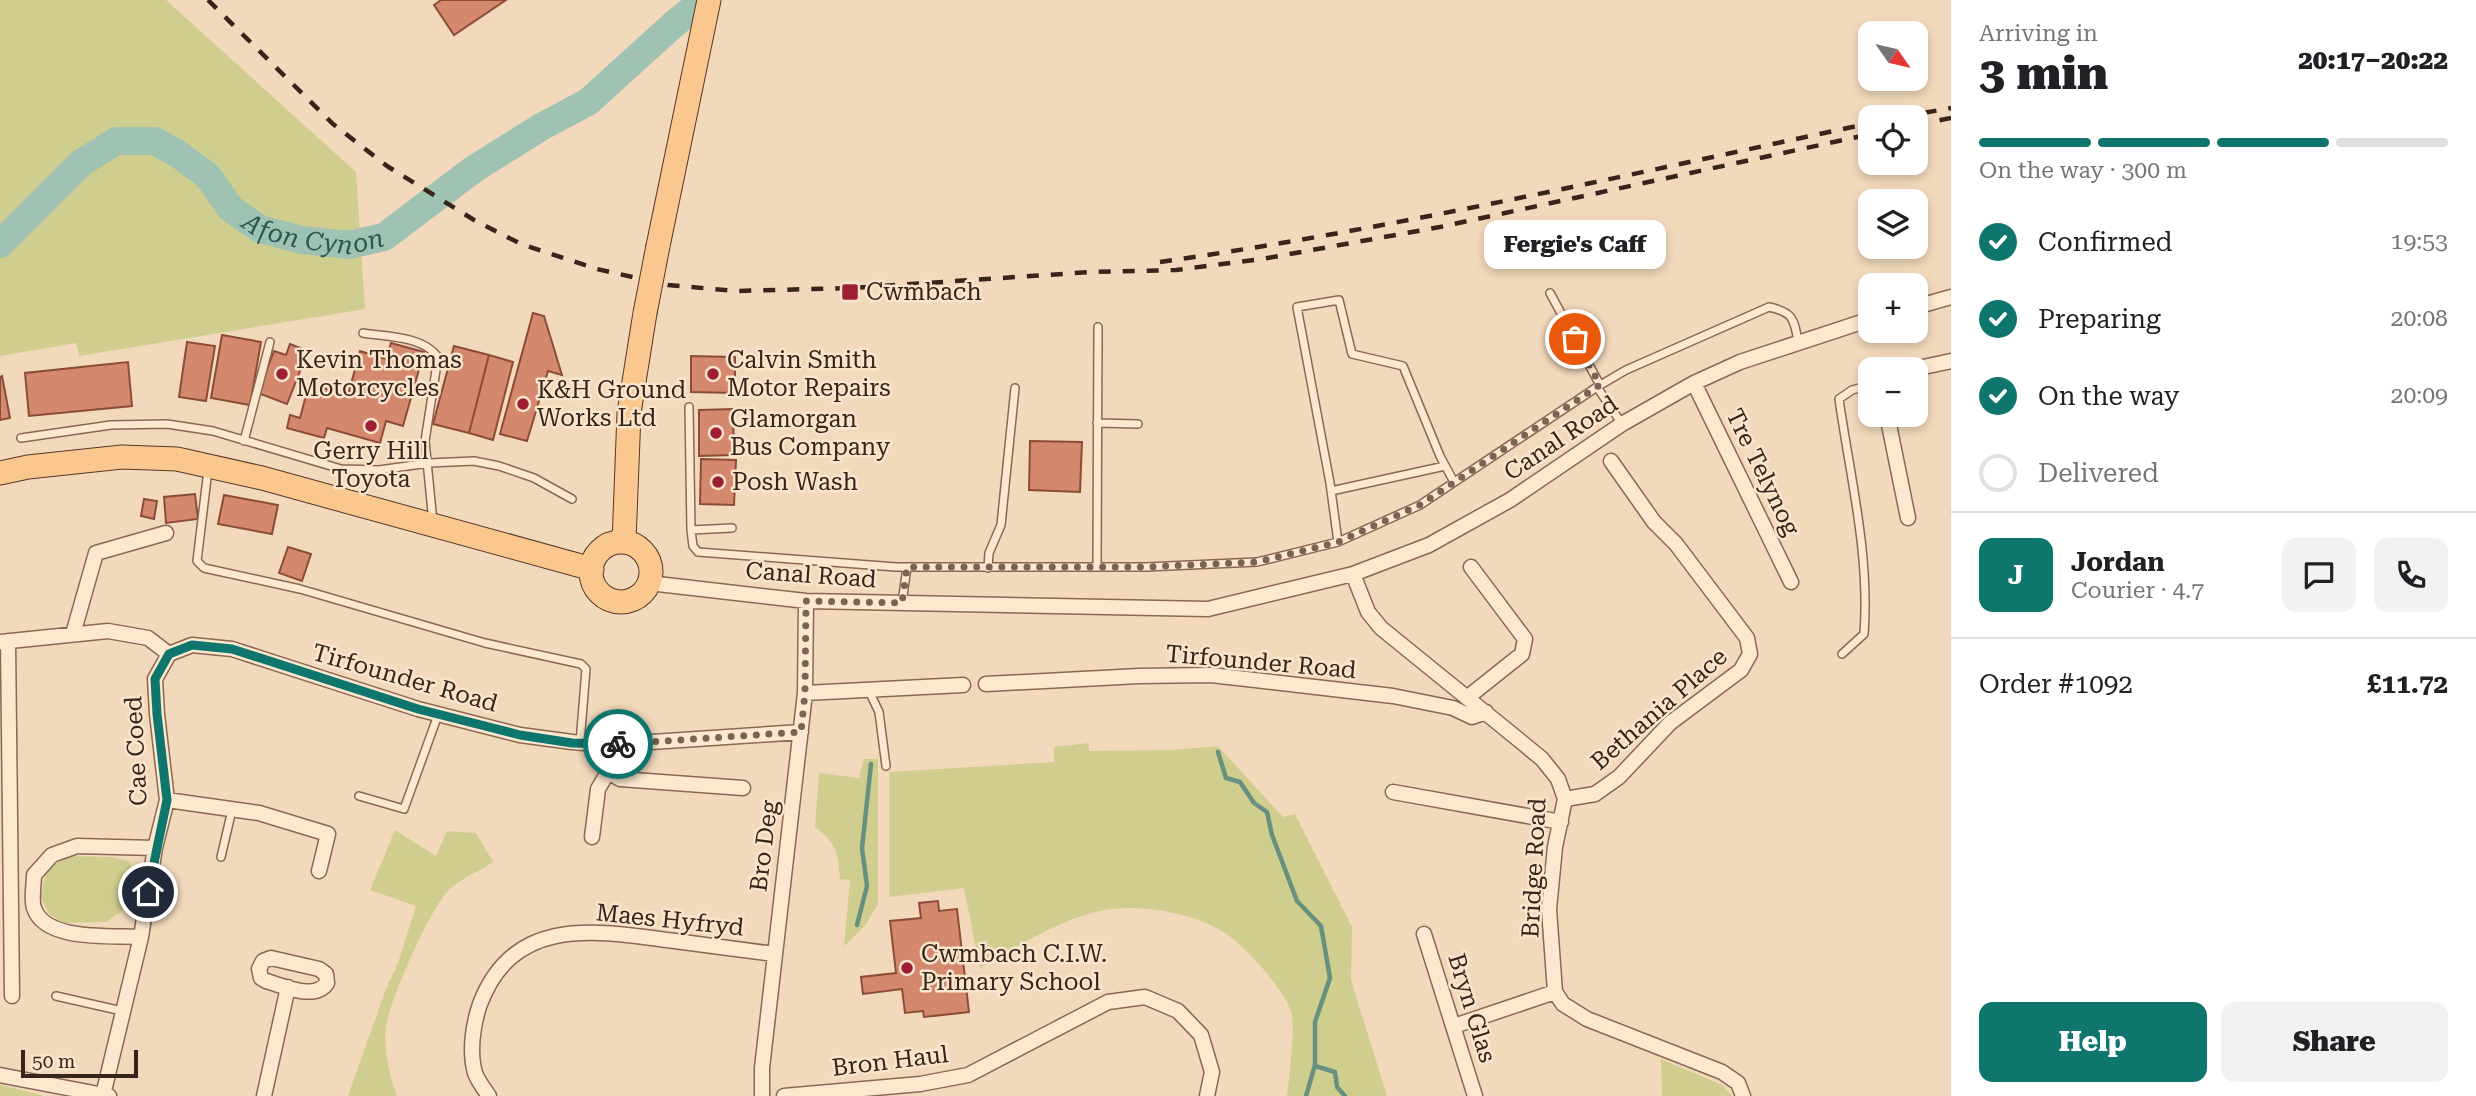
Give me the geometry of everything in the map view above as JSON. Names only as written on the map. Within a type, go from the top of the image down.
[{"type":"main road","points":[[624,542],[629,413],[645,313],[709,0]]},
{"type":"main road","points":[[0,473],[29,467],[122,457],[177,459],[262,478],[592,569]]},
{"type":"main road","points":[[624,542],[640,549],[647,556],[651,574],[649,583],[637,597],[619,601],[601,594],[596,587],[592,569],[599,552],[615,543],[624,542]]},
{"type":"street","points":[[1928,304],[1951,298]]},
{"type":"street","name":"Canal Road","points":[[649,583],[806,601],[1208,609],[1353,574],[1429,545],[1510,500],[1622,424],[1694,383],[1740,362],[1858,323]]},
{"type":"street","points":[[1928,366],[1951,361]]},
{"type":"street","name":"Tre Telynog","points":[[1694,383],[1791,582]]},
{"type":"street","points":[[1889,427],[1908,518]]},
{"type":"street","name":"Bethania Place","points":[[1565,799],[1595,794],[1619,777],[1670,723],[1741,670],[1750,654],[1747,638],[1676,544],[1654,522],[1612,461]]},
{"type":"street","points":[[72,634],[96,553],[166,533]]},
{"type":"street","points":[[1468,697],[1522,654],[1525,639],[1471,567]]},
{"type":"street","name":"Bridge Road","points":[[1353,574],[1368,612],[1381,628],[1542,759],[1558,779],[1565,799],[1555,847],[1549,909],[1555,992]]},
{"type":"street","name":"Bro Deg","points":[[762,1096],[762,1068],[774,954],[805,693],[806,601]]},
{"type":"street","points":[[12,996],[4,641],[108,631],[148,638],[169,654]]},
{"type":"street","name":"Tirfounder Road","points":[[169,654],[192,645],[232,649],[438,714],[520,735],[579,743],[607,745],[801,732]]},
{"type":"street","name":"Cae Coed","points":[[106,1095],[141,937],[155,848],[167,800],[155,679],[169,654]]},
{"type":"street","name":"Tirfounder Road","points":[[986,684],[1211,675],[1393,696],[1453,708],[1472,717],[1486,712]]},
{"type":"street","points":[[805,693],[963,685]]},
{"type":"street","points":[[592,837],[598,789],[608,772],[607,745]]},
{"type":"street","points":[[608,772],[620,779],[743,788]]},
{"type":"street","points":[[1393,792],[1561,822]]},
{"type":"street","points":[[167,800],[258,813],[328,834],[319,871]]},
{"type":"street","points":[[141,937],[67,934],[48,927],[34,908],[34,875],[52,855],[77,846],[155,848]]},
{"type":"street","name":"Maes Hyfryd","points":[[489,1096],[475,1073],[472,1046],[477,1013],[489,981],[519,950],[553,935],[604,931],[774,954]]},
{"type":"street","name":"Bryn Glas","points":[[1424,934],[1475,1096]]},
{"type":"street","points":[[264,1096],[288,987]]},
{"type":"street","points":[[1454,1026],[1555,992],[1563,1004],[1587,1018],[1721,1072],[1738,1083],[1743,1096]]},
{"type":"street","name":"Bron Haul","points":[[784,1096],[920,1084],[968,1074],[1108,1002],[1145,997],[1178,1011],[1201,1035],[1212,1072],[1207,1096]]},
{"type":"street","points":[[0,1075],[106,1095]]},
{"type":"lane","points":[[1550,293],[1598,386],[1622,424]]},
{"type":"lane","points":[[1338,542],[1331,487],[1297,307],[1339,300],[1352,354],[1403,366],[1454,482]]},
{"type":"lane","points":[[689,407],[691,530],[693,546],[698,552],[907,567],[1146,567],[1257,562],[1338,542],[1420,505],[1626,370],[1769,307],[1782,310],[1794,319],[1798,341]]},
{"type":"lane","points":[[1097,566],[1098,327]]},
{"type":"lane","points":[[363,333],[421,343],[438,357],[425,441],[433,526]]},
{"type":"lane","points":[[244,441],[270,342]]},
{"type":"lane","points":[[988,568],[989,553],[1001,525],[1015,388]]},
{"type":"lane","points":[[1842,654],[1864,634],[1866,607],[1864,562],[1839,399],[1858,388]]},
{"type":"lane","points":[[21,438],[111,425],[167,424],[213,431],[341,469],[379,470],[429,463],[474,461],[534,478],[572,499]]},
{"type":"lane","points":[[1097,424],[1138,424]]},
{"type":"lane","points":[[209,466],[197,561],[204,568],[300,589],[485,643],[581,664],[586,669],[579,743]]},
{"type":"lane","points":[[1331,487],[1445,466]]},
{"type":"lane","points":[[691,530],[732,528]]},
{"type":"lane","points":[[902,603],[907,567]]},
{"type":"lane","points":[[869,690],[879,712],[886,766]]},
{"type":"lane","points":[[359,796],[404,809],[438,714]]},
{"type":"lane","points":[[221,857],[232,809]]},
{"type":"lane","points":[[56,996],[123,1012]]},
{"type":"shaded area","points":[[0,0],[166,0],[356,172],[365,309],[79,356],[76,343],[0,356]]},
{"type":"shaded area","points":[[1089,743],[1089,751],[1173,750],[1218,746],[1283,817],[1295,814],[1352,927],[1351,980],[1387,1096],[1287,1096],[1293,1028],[1289,1006],[1269,976],[1247,951],[1232,938],[1205,923],[1154,909],[1105,910],[1056,926],[980,968],[964,888],[889,897],[889,772],[1054,762],[1054,747]]},
{"type":"shaded area","points":[[864,759],[878,759],[878,904],[864,927],[844,946],[850,880],[840,879],[835,849],[828,838],[815,827],[819,773],[859,778]]},
{"type":"shaded area","points":[[395,830],[436,856],[447,831],[476,833],[493,862],[453,887],[440,901],[402,978],[385,1035],[388,1062],[397,1096],[348,1096],[398,963],[416,906],[370,890]]},
{"type":"shaded area","points":[[70,856],[110,857],[129,861],[135,874],[135,898],[106,922],[64,923],[49,914],[41,897],[45,876],[53,865]]},
{"type":"shaded area","points":[[1661,1059],[1722,1085],[1732,1096],[1662,1096]]},
{"type":"shaded area","points":[[0,1085],[42,1095],[42,1096],[0,1096]]},
{"type":"building","points":[[441,0],[506,0],[454,35],[434,5]]},
{"type":"building","name":"K&H Ground Works Ltd","points":[[533,313],[544,316],[562,375],[548,371],[527,441],[500,434]]},
{"type":"building","points":[[222,335],[261,342],[250,405],[211,398]]},
{"type":"building","points":[[187,342],[215,346],[206,401],[179,397]]},
{"type":"building","points":[[391,343],[424,352],[403,426],[386,421],[380,443],[327,428],[324,438],[287,428],[290,415],[300,418],[309,384],[348,395],[360,351],[386,359]]},
{"type":"building","name":"Kevin Thomas Motorcycles","points":[[290,344],[308,351],[287,404],[258,393],[274,351],[286,355]]},
{"type":"building","points":[[454,346],[489,355],[469,433],[433,424]]},
{"type":"building","points":[[489,355],[513,362],[493,440],[469,433]]},
{"type":"building","name":"Calvin Smith Motor Repairs","points":[[691,356],[735,357],[735,393],[691,392]]},
{"type":"building","points":[[128,362],[132,406],[29,416],[25,373]]},
{"type":"building","points":[[2,376],[10,418],[0,420],[0,377]]},
{"type":"building","name":"Glamorgan Bus Company","points":[[733,409],[734,455],[699,456],[699,410]]},
{"type":"building","points":[[1030,441],[1082,442],[1080,492],[1029,490]]},
{"type":"building","name":"Posh Wash","points":[[701,459],[736,460],[734,505],[700,504]]},
{"type":"building","points":[[195,494],[198,519],[166,523],[164,497]]},
{"type":"building","points":[[224,495],[278,505],[272,534],[218,524]]},
{"type":"building","points":[[144,499],[157,501],[154,519],[141,516]]},
{"type":"building","points":[[288,547],[311,554],[302,581],[279,573]]},
{"type":"building","points":[[938,901],[939,911],[957,909],[969,1012],[924,1017],[923,1011],[905,1013],[902,989],[863,994],[861,977],[896,973],[890,921],[921,918],[919,903]]},
{"type":"waterway","name":"Afon Cynon","points":[[0,244],[81,163],[116,141],[155,141],[178,154],[208,176],[230,208],[260,229],[302,240],[349,245],[384,237],[474,169],[541,127],[588,102],[704,0]]},
{"type":"waterway","points":[[1218,752],[1226,778],[1240,782],[1254,803],[1267,812],[1272,835],[1297,901],[1321,926],[1330,978],[1315,1022],[1315,1065],[1306,1096]]},
{"type":"waterway","points":[[857,925],[867,886],[862,848],[871,764]]},
{"type":"waterway","points":[[1315,1066],[1335,1072],[1337,1087],[1345,1096]]},
{"type":"railway","points":[[208,0],[333,124],[387,166],[474,220],[521,244],[597,269],[668,285],[736,291],[852,288],[1091,272],[1176,270],[1262,259],[1440,227],[1858,137]]},
{"type":"railway","points":[[1928,112],[1951,108]]},
{"type":"railway","points":[[1928,123],[1951,118]]},
{"type":"railway","points":[[1160,262],[1428,216],[1858,126]]},
{"type":"way so far","points":[[618,744],[801,732],[805,693],[806,601],[902,603],[907,567],[1146,567],[1257,562],[1338,542],[1420,505],[1600,385],[1575,339]]},
{"type":"place","name":"Cwmbach","points":[[850,292]]},
{"type":"place","name":"Fergie's Caff","points":[[1575,339]]},
{"type":"place","name":"Kevin Thomas Motorcycles","points":[[282,374]]},
{"type":"place","name":"Calvin Smith Motor Repairs","points":[[713,374]]},
{"type":"place","name":"K&H Ground Works Ltd","points":[[523,404]]},
{"type":"place","name":"Gerry Hill Toyota","points":[[371,426]]},
{"type":"place","name":"Glamorgan Bus Company","points":[[716,433]]},
{"type":"place","name":"Posh Wash","points":[[718,482]]},
{"type":"place","name":"Cwmbach C.I.W. Primary School","points":[[907,968]]},
{"type":"route","points":[[148,892],[167,800],[155,679],[169,654],[192,645],[232,649],[418,709],[520,735],[572,743],[618,744]]}]
